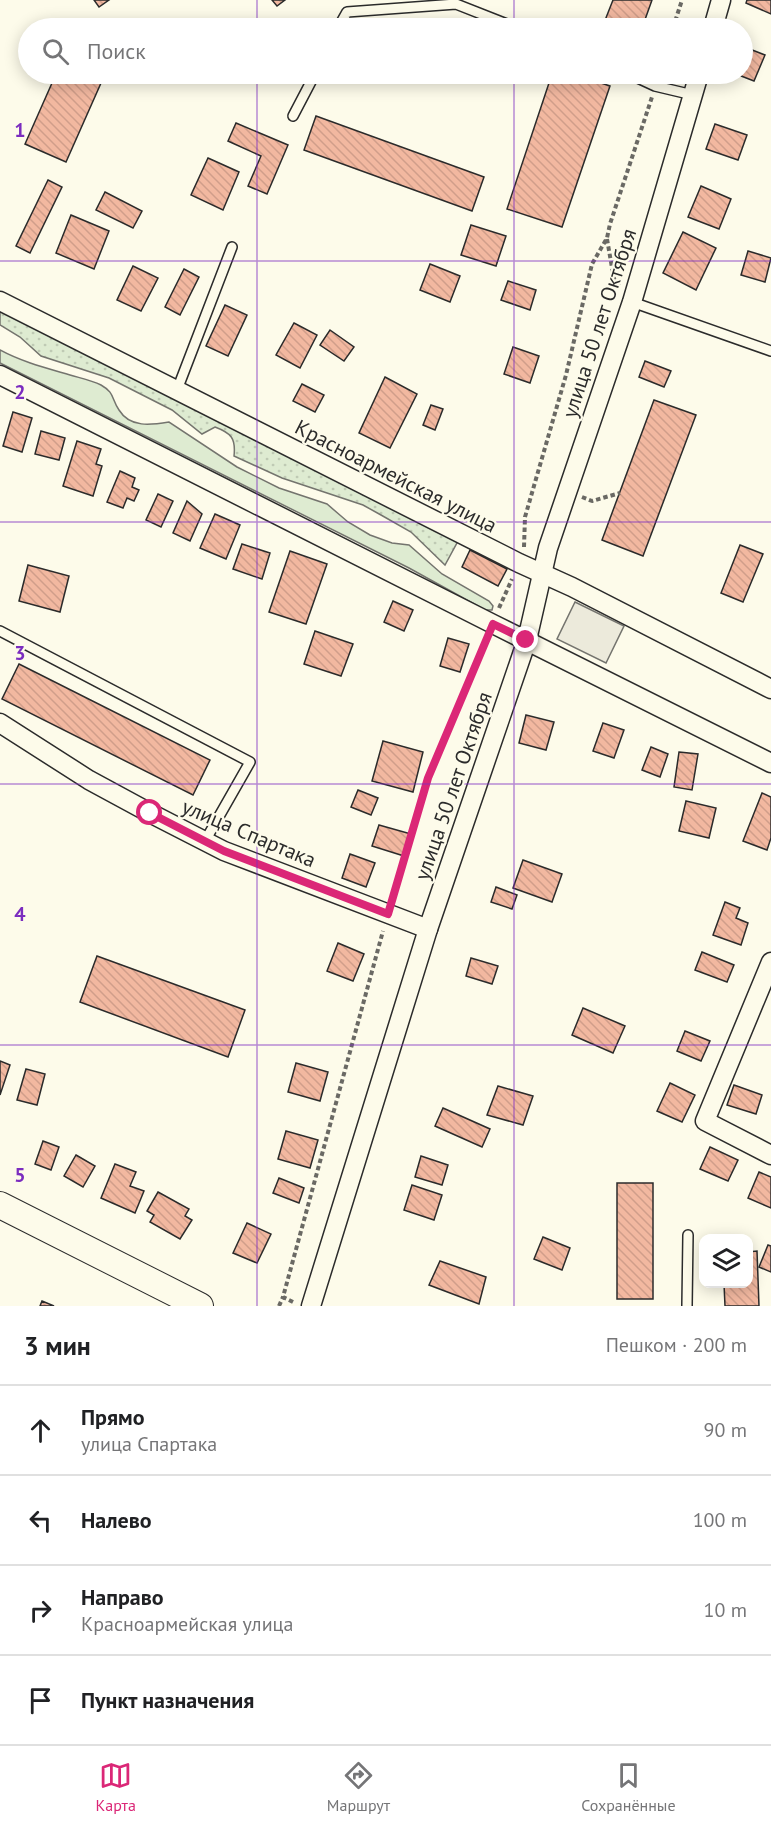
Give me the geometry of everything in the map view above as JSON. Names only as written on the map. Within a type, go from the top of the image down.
[{"type":"main road","points":[[0,1205],[200,1306]]},
{"type":"street","points":[[716,18],[721,0]]},
{"type":"street","name":"улица 50 лет Октября","points":[[310,1306],[428,928],[526,640],[548,548],[632,302],[696,84]]},
{"type":"street","name":"Красноармейская улица","points":[[0,301],[519,563],[572,586],[771,689]]},
{"type":"street","points":[[0,375],[771,763]]},
{"type":"street","name":"улица Спартака","points":[[0,723],[89,780],[224,851],[428,928]]},
{"type":"street","points":[[771,962],[705,1121],[771,1155]]},
{"type":"lane","points":[[344,18],[347,12],[456,4],[492,18]]},
{"type":"lane","points":[[293,116],[310,84]]},
{"type":"lane","points":[[650,84],[693,95]]},
{"type":"lane","points":[[177,390],[232,247]]},
{"type":"lane","points":[[632,302],[771,351]]},
{"type":"lane","points":[[0,631],[250,762],[205,841]]},
{"type":"lane","points":[[687,1306],[688,1235]]},
{"type":"path","points":[[676,18],[682,0]]},
{"type":"path","points":[[279,1306],[428,778],[524,549],[525,517],[566,375],[592,264],[607,238],[655,86]]},
{"type":"path","points":[[607,238],[614,279],[632,302]]},
{"type":"path","points":[[568,491],[592,501],[620,494]]},
{"type":"path","points":[[283,1297],[301,1306]]},
{"type":"green space","points":[[0,308],[458,541],[445,565],[411,532],[363,505],[282,478],[234,456],[233,440],[225,432],[215,427],[202,434],[172,410],[109,378],[41,356],[20,337],[0,325]]},
{"type":"green space","points":[[0,350],[34,364],[101,385],[111,393],[119,410],[129,420],[141,424],[169,422],[237,467],[279,488],[327,504],[348,522],[370,535],[392,543],[409,545],[442,574],[489,601],[493,606],[492,610],[485,610],[409,568],[0,363]]},
{"type":"shaded area","points":[[575,602],[624,626],[606,663],[557,639]]},
{"type":"building","points":[[94,0],[109,0],[99,7]]},
{"type":"building","points":[[272,0],[285,0],[277,6]]},
{"type":"building","points":[[613,0],[652,0],[646,18],[606,18]]},
{"type":"building","points":[[747,0],[771,0],[771,14],[746,3]]},
{"type":"building","points":[[753,50],[765,55],[753,81]]},
{"type":"building","points":[[52,84],[101,84],[66,162],[25,144]]},
{"type":"building","points":[[549,84],[604,84],[610,86],[562,227],[507,209]]},
{"type":"building","points":[[316,116],[484,177],[472,211],[304,150]]},
{"type":"building","points":[[236,123],[288,145],[267,194],[248,186],[261,156],[228,141]]},
{"type":"building","points":[[715,124],[747,135],[738,160],[706,149]]},
{"type":"building","points":[[208,158],[239,172],[223,210],[191,195]]},
{"type":"building","points":[[48,180],[62,187],[30,253],[16,246]]},
{"type":"building","points":[[701,186],[731,199],[719,229],[688,217]]},
{"type":"building","points":[[105,192],[142,211],[133,228],[96,210]]},
{"type":"building","points":[[71,215],[109,231],[94,269],[56,253]]},
{"type":"building","points":[[471,225],[506,236],[496,266],[461,255]]},
{"type":"building","points":[[683,232],[716,248],[696,290],[663,273]]},
{"type":"building","points":[[748,251],[771,258],[765,282],[741,275]]},
{"type":"building","points":[[430,264],[460,276],[450,302],[420,290]]},
{"type":"building","points":[[133,266],[158,278],[141,311],[117,300]]},
{"type":"building","points":[[184,269],[199,277],[180,315],[165,307]]},
{"type":"building","points":[[508,281],[536,290],[530,310],[501,300]]},
{"type":"building","points":[[225,305],[247,315],[228,356],[206,346]]},
{"type":"building","points":[[294,323],[317,335],[300,368],[276,355]]},
{"type":"building","points":[[330,330],[354,347],[344,361],[320,345]]},
{"type":"building","points":[[513,347],[539,356],[530,383],[504,374]]},
{"type":"building","points":[[645,361],[671,371],[664,387],[639,377]]},
{"type":"building","points":[[385,377],[417,394],[390,448],[359,433]]},
{"type":"building","points":[[302,384],[324,395],[315,412],[293,401]]},
{"type":"building","points":[[654,400],[696,415],[643,556],[602,540]]},
{"type":"building","points":[[431,405],[443,409],[435,430],[423,425]]},
{"type":"building","points":[[13,412],[32,418],[22,452],[3,446]]},
{"type":"building","points":[[41,431],[65,438],[59,460],[35,454]]},
{"type":"building","points":[[77,441],[101,449],[96,464],[102,466],[93,496],[63,486]]},
{"type":"building","points":[[120,471],[135,478],[132,487],[139,490],[134,501],[127,498],[123,508],[107,502]]},
{"type":"building","points":[[158,494],[173,501],[161,527],[146,520]]},
{"type":"building","points":[[187,501],[202,514],[190,541],[173,533]]},
{"type":"building","points":[[215,514],[240,525],[226,559],[200,548]]},
{"type":"building","points":[[242,544],[270,553],[262,579],[233,569]]},
{"type":"building","points":[[740,545],[763,554],[743,602],[721,593]]},
{"type":"building","points":[[470,550],[507,569],[498,586],[462,567]]},
{"type":"building","points":[[290,551],[327,564],[306,624],[269,612]]},
{"type":"building","points":[[28,565],[69,576],[60,612],[19,601]]},
{"type":"building","points":[[393,601],[413,610],[404,631],[384,622]]},
{"type":"building","points":[[315,631],[353,644],[341,676],[304,664]]},
{"type":"building","points":[[448,638],[469,644],[460,672],[440,666]]},
{"type":"building","points":[[19,664],[210,760],[193,795],[2,699]]},
{"type":"building","points":[[526,715],[554,722],[546,750],[519,743]]},
{"type":"building","points":[[603,723],[624,730],[614,758],[593,751]]},
{"type":"building","points":[[383,741],[423,752],[413,792],[372,781]]},
{"type":"building","points":[[651,747],[668,754],[660,777],[642,770]]},
{"type":"building","points":[[679,752],[698,754],[692,790],[674,787]]},
{"type":"building","points":[[358,790],[378,798],[371,815],[351,807]]},
{"type":"building","points":[[762,793],[771,797],[771,838],[767,850],[743,841]]},
{"type":"building","points":[[686,801],[716,808],[709,838],[679,831]]},
{"type":"building","points":[[379,825],[411,834],[404,856],[372,846]]},
{"type":"building","points":[[350,854],[375,863],[366,887],[342,878]]},
{"type":"building","points":[[523,860],[562,874],[552,902],[513,888]]},
{"type":"building","points":[[496,887],[517,895],[512,909],[491,902]]},
{"type":"building","points":[[725,902],[740,908],[736,918],[748,923],[741,945],[713,935]]},
{"type":"building","points":[[338,943],[364,954],[353,981],[327,971]]},
{"type":"building","points":[[702,952],[734,965],[727,982],[695,970]]},
{"type":"building","points":[[97,956],[245,1010],[228,1057],[80,1002]]},
{"type":"building","points":[[471,958],[498,966],[492,984],[466,976]]},
{"type":"building","points":[[583,1008],[625,1026],[613,1053],[572,1035]]},
{"type":"building","points":[[685,1031],[710,1041],[701,1061],[677,1051]]},
{"type":"building","points":[[0,1061],[10,1065],[0,1095]]},
{"type":"building","points":[[296,1063],[328,1072],[320,1101],[288,1092]]},
{"type":"building","points":[[26,1069],[45,1074],[37,1105],[17,1100]]},
{"type":"building","points":[[670,1083],[695,1095],[682,1122],[657,1111]]},
{"type":"building","points":[[734,1085],[762,1095],[756,1114],[727,1105]]},
{"type":"building","points":[[498,1086],[533,1096],[523,1125],[487,1115]]},
{"type":"building","points":[[443,1108],[490,1129],[482,1147],[435,1126]]},
{"type":"building","points":[[286,1131],[318,1140],[310,1168],[278,1159]]},
{"type":"building","points":[[43,1141],[59,1147],[51,1170],[35,1164]]},
{"type":"building","points":[[710,1147],[738,1160],[728,1181],[700,1169]]},
{"type":"building","points":[[76,1155],[95,1166],[83,1187],[64,1176]]},
{"type":"building","points":[[421,1156],[448,1165],[442,1185],[415,1177]]},
{"type":"building","points":[[115,1164],[136,1172],[130,1186],[144,1191],[135,1213],[101,1198]]},
{"type":"building","points":[[759,1172],[771,1177],[771,1208],[748,1198]]},
{"type":"building","points":[[279,1178],[304,1188],[299,1203],[273,1193]]},
{"type":"building","points":[[617,1183],[653,1183],[653,1299],[617,1299]]},
{"type":"building","points":[[412,1185],[442,1195],[434,1220],[404,1210]]},
{"type":"building","points":[[158,1192],[189,1209],[185,1216],[192,1220],[180,1239],[150,1222],[154,1215],[147,1211]]},
{"type":"building","points":[[247,1223],[271,1234],[257,1263],[233,1253]]},
{"type":"building","points":[[543,1237],[570,1248],[562,1270],[534,1259]]},
{"type":"building","points":[[768,1245],[771,1246],[771,1272],[759,1267]]},
{"type":"building","points":[[753,1251],[757,1251],[759,1306],[725,1306],[724,1288],[753,1288]]},
{"type":"building","points":[[440,1261],[486,1277],[479,1304],[429,1285]]},
{"type":"building","points":[[42,1301],[54,1306],[40,1306]]},
{"type":"route","points":[[150,813],[224,851],[388,914],[428,778],[493,624],[526,640]]}]
